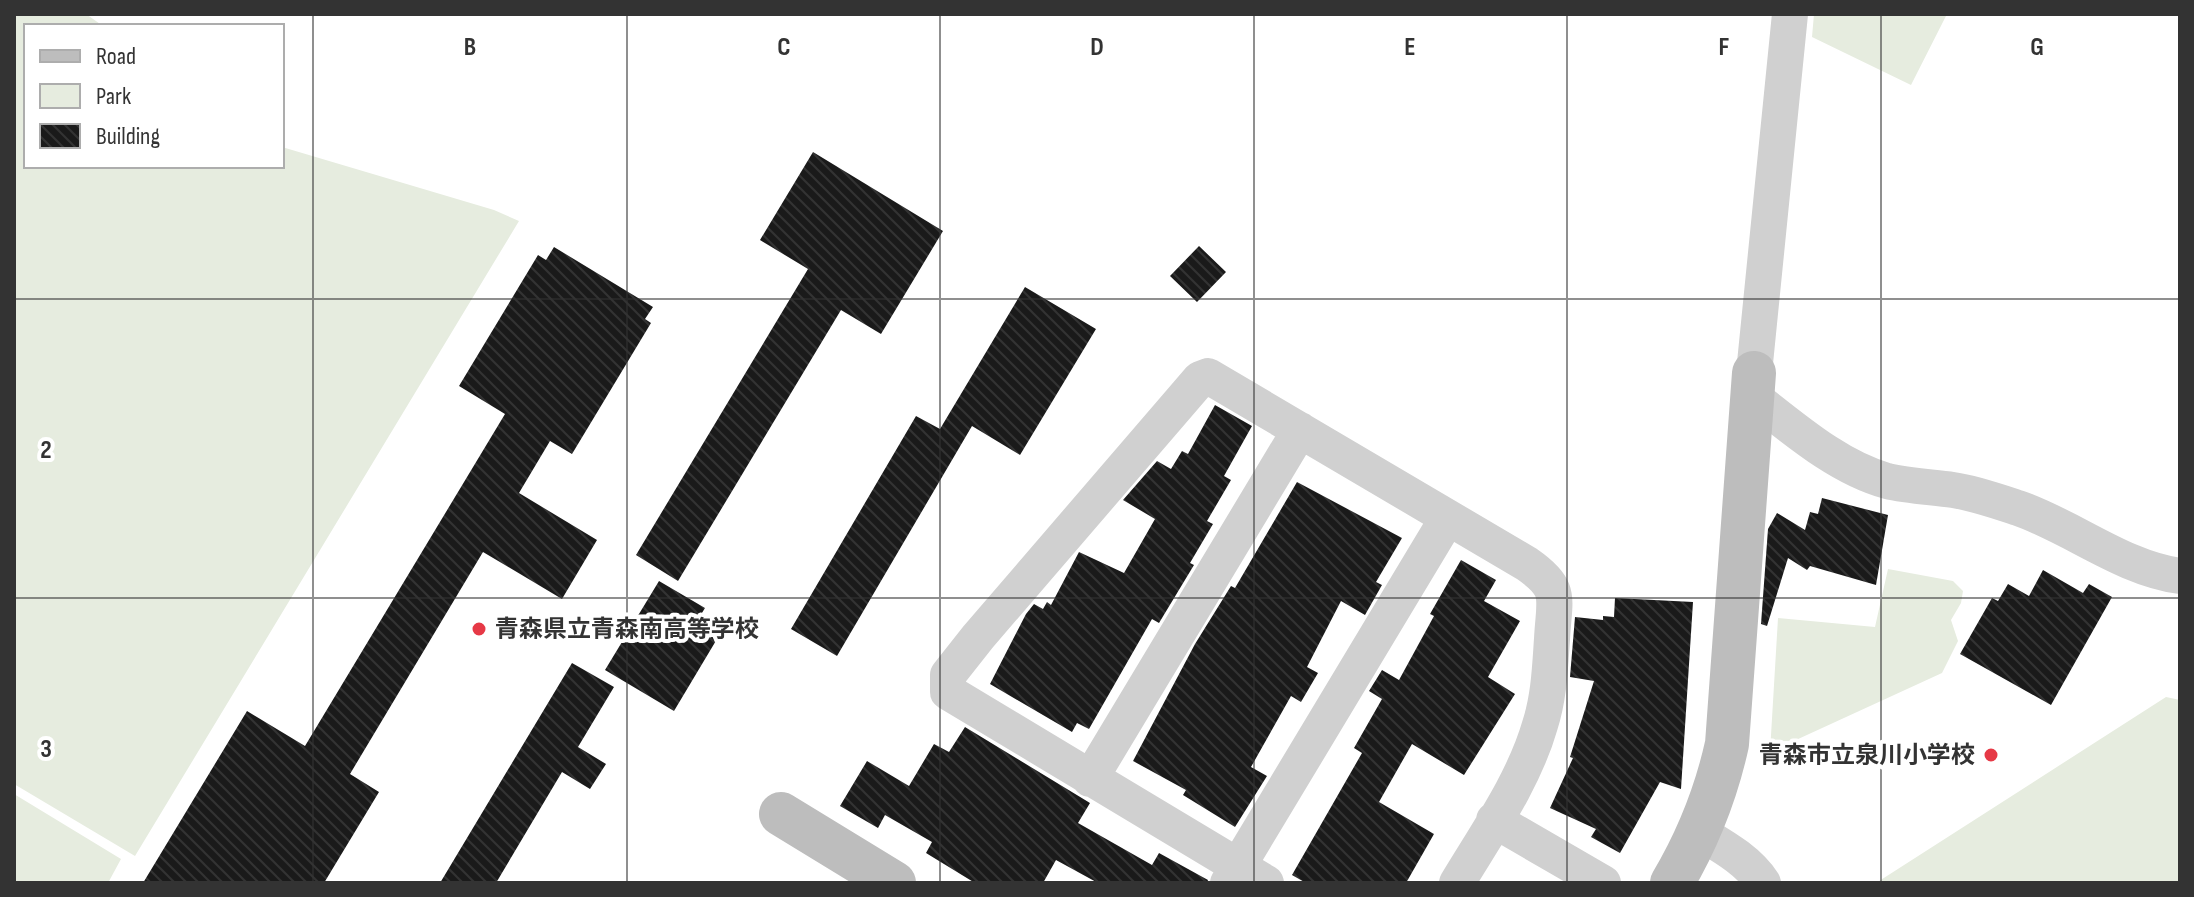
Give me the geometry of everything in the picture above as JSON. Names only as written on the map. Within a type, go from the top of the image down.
[{"type":"street","points":[[1672,883],[1699,832],[1720,773],[1731,711],[1753,385],[1790,14]]},
{"type":"street","points":[[1447,519],[1244,878],[948,692],[948,675],[1200,379],[1208,376],[1546,577],[1554,595],[1547,698],[1540,727],[1527,759],[1457,883]]},
{"type":"street","points":[[1753,385],[1812,441],[1844,462],[1884,480],[1957,491],[2019,509],[2137,565],[2180,576]]},
{"type":"street","points":[[1090,779],[1300,430]]},
{"type":"street","points":[[781,814],[884,881]]},
{"type":"street","points":[[1494,820],[1603,883]]},
{"type":"street","points":[[1699,832],[1732,853],[1763,883]]},
{"type":"green space","points":[[14,14],[86,14],[100,24],[24,24],[24,168],[284,168],[284,148],[494,210],[519,221],[135,856],[14,784]]},
{"type":"green space","points":[[1814,14],[1947,14],[1911,85],[1812,37]]},
{"type":"green space","points":[[1888,569],[1953,581],[1963,591],[1961,603],[1951,620],[1958,641],[1942,673],[1770,752],[1778,618],[1875,627]]},
{"type":"green space","points":[[2166,697],[2180,700],[2180,883],[1876,883]]},
{"type":"green space","points":[[14,794],[121,859],[108,883],[14,883]]},
{"type":"building","points":[[813,152],[943,231],[881,334],[841,310],[678,581],[636,555],[808,269],[760,240]]},
{"type":"building","points":[[1199,246],[1226,272],[1197,302],[1170,276]]},
{"type":"building","points":[[554,247],[653,307],[645,319],[651,323],[572,454],[550,441],[519,493],[597,540],[562,599],[483,552],[350,774],[379,792],[324,883],[143,883],[247,711],[305,746],[505,414],[459,386],[538,255],[546,260]]},
{"type":"building","points":[[1025,287],[1096,329],[1020,455],[972,426],[837,656],[791,629],[916,416],[940,429]]},
{"type":"building","points":[[1215,405],[1252,426],[1224,476],[1231,480],[1207,521],[1213,524],[1190,563],[1194,565],[1159,623],[1152,619],[1089,729],[1077,723],[1072,732],[990,684],[1026,614],[1034,604],[1043,609],[1047,602],[1051,605],[1079,552],[1124,573],[1155,519],[1123,500],[1157,461],[1171,469],[1182,451],[1188,454]]},
{"type":"building","points":[[1297,482],[1402,538],[1376,582],[1382,585],[1365,615],[1341,601],[1307,667],[1318,673],[1301,702],[1291,696],[1251,767],[1267,776],[1235,827],[1183,795],[1186,790],[1133,761],[1195,644],[1231,586],[1235,588]]},
{"type":"building","points":[[1822,498],[1888,515],[1876,585],[1810,566],[1807,570],[1788,558],[1767,626],[1761,624],[1768,529],[1777,513],[1805,530],[1810,512],[1818,514]]},
{"type":"building","points":[[1461,560],[1496,580],[1484,601],[1520,621],[1488,677],[1515,694],[1464,775],[1412,744],[1379,802],[1434,834],[1406,883],[1306,883],[1292,875],[1362,753],[1354,748],[1382,699],[1369,691],[1382,670],[1399,680],[1434,616],[1430,614]]},
{"type":"building","points":[[2043,570],[2083,593],[2089,584],[2112,597],[2051,705],[1960,654],[1992,598],[1998,601],[2008,584],[2029,596]]},
{"type":"building","points":[[659,581],[705,608],[697,621],[720,634],[674,711],[605,670]]},
{"type":"building","points":[[1615,598],[1693,602],[1681,789],[1660,782],[1620,853],[1591,837],[1596,829],[1550,808],[1573,758],[1570,757],[1594,681],[1570,677],[1575,617],[1603,620],[1603,616],[1614,617]]},
{"type":"building","points":[[572,663],[614,687],[578,747],[606,764],[590,789],[562,772],[496,883],[440,883]]},
{"type":"building","points":[[965,727],[1090,803],[1078,823],[1152,865],[1159,853],[1208,880],[1207,883],[1098,883],[1056,860],[1043,883],[975,883],[926,853],[932,842],[885,815],[878,828],[840,806],[867,761],[909,786],[934,744],[949,752]]},
{"type":"place","name":"青森県立青森南高等学校","points":[[479,629]]},
{"type":"place","name":"青森市立泉川小学校","points":[[1991,755]]}]
